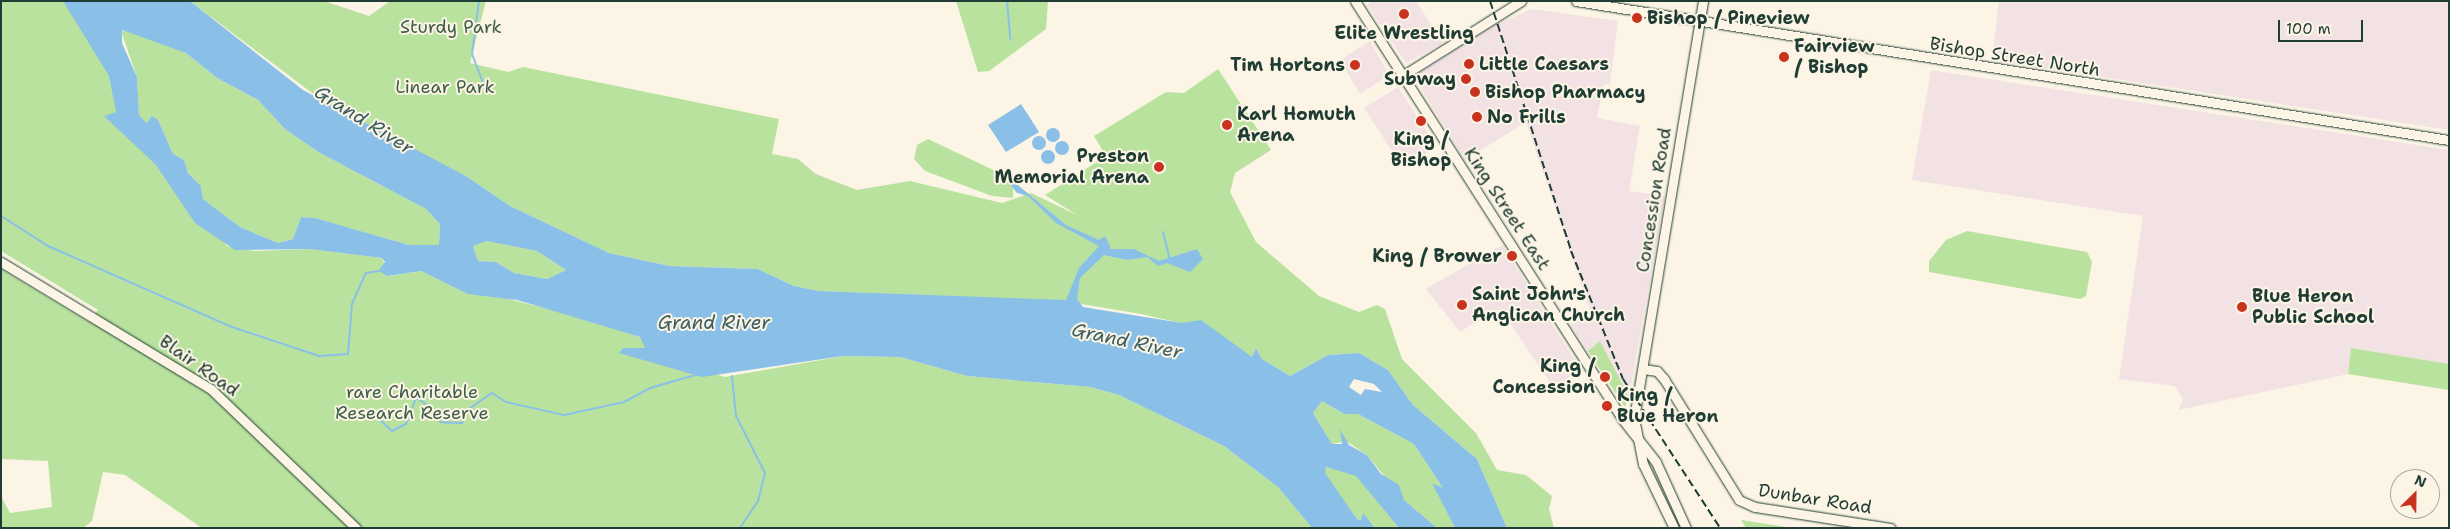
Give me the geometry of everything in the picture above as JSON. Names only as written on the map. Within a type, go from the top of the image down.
[{"type":"main road","name":"King Street East","points":[[1355,1],[1634,434]]},
{"type":"main road","points":[[1402,76],[1521,1]]},
{"type":"main road","name":"Bishop Street North","points":[[1576,1],[2449,140]]},
{"type":"main road","name":"Concession Road","points":[[1634,434],[1643,368],[1704,1]]},
{"type":"main road","name":"Blair Road","points":[[1,262],[211,389],[356,528]]},
{"type":"main road","name":"Dunbar Road","points":[[1643,368],[1657,371],[1739,500],[1755,507],[1890,528]]},
{"type":"main road","points":[[1634,434],[1656,462],[1686,528]]},
{"type":"main road","points":[[1634,434],[1674,528]]},
{"type":"main road","points":[[1669,517],[1678,512]]},
{"type":"shaded area","points":[[1373,1],[1416,1],[1443,43],[1406,63],[1367,5]]},
{"type":"shaded area","points":[[1999,1],[2449,1],[2449,130],[1992,60]]},
{"type":"shaded area","points":[[1532,9],[1618,21],[1610,85],[1604,84],[1597,118],[1640,126],[1629,191],[1665,196],[1629,397],[1600,341],[1588,351],[1571,325],[1591,313],[1526,122],[1465,160],[1416,80],[1420,72],[1493,26]]},
{"type":"shaded area","points":[[1370,41],[1389,75],[1360,94],[1340,60]]},
{"type":"shaded area","points":[[1931,70],[2449,150],[2449,364],[2351,348],[2348,374],[2178,410],[2183,400],[2175,386],[2119,379],[2143,216],[1912,180]]},
{"type":"shaded area","points":[[1398,87],[1437,147],[1403,168],[1364,108]]},
{"type":"shaded area","points":[[1502,245],[1581,370],[1553,387],[1504,314],[1495,309],[1460,332],[1426,289]]},
{"type":"green space","name":"rare Charitable Research Reserve","points":[[1,1],[71,1],[127,100],[227,246],[255,251],[309,249],[382,258],[390,276],[421,271],[444,282],[594,321],[645,339],[645,348],[640,348],[725,377],[843,356],[900,357],[967,376],[1090,387],[1119,395],[1224,446],[1278,487],[1312,528],[202,528],[125,475],[103,472],[92,521],[83,528],[1,528],[1,496],[10,513],[52,507],[48,461],[1,459],[1,269],[89,322],[98,310],[1,251]]},
{"type":"green space","points":[[190,1],[324,1],[369,16],[390,1],[486,1],[470,63],[508,72],[523,67],[779,119],[772,154],[798,159],[816,174],[857,190],[910,181],[1002,203],[1031,193],[1077,215],[1045,195],[1106,156],[1094,136],[1166,92],[1184,93],[1218,69],[1271,150],[1235,173],[1230,192],[1256,242],[1319,296],[1359,312],[1377,305],[1385,309],[1402,359],[1476,433],[1497,470],[1526,475],[1552,496],[1549,509],[1554,528],[1507,528],[1477,459],[1413,405],[1388,370],[1359,353],[1328,355],[1290,376],[1262,359],[1256,348],[1252,357],[1210,330],[1141,314],[1063,301],[819,291],[794,286],[758,269],[670,266],[609,253],[510,206],[466,176],[332,108]]},
{"type":"green space","points":[[956,1],[1048,1],[1046,29],[989,71],[978,72]]},
{"type":"green space","points":[[121,31],[137,32],[186,53],[217,78],[258,100],[286,130],[320,153],[426,209],[440,224],[439,245],[409,245],[314,218],[301,217],[293,239],[278,243],[240,227],[203,199],[201,186],[188,173],[184,160],[173,154],[158,120],[147,123],[139,115],[137,77]]},
{"type":"green space","points":[[928,139],[1008,177],[1013,181],[1013,198],[992,196],[925,171],[914,159],[917,145]]},
{"type":"green space","points":[[1967,231],[2087,252],[2092,262],[2086,296],[2080,299],[1929,272],[1929,261],[1946,240]]},
{"type":"green space","points":[[486,241],[537,251],[566,270],[547,279],[514,273],[496,262],[478,261],[473,246]]},
{"type":"green space","points":[[1600,341],[1629,397],[1625,407],[1588,351]]},
{"type":"green space","points":[[2351,348],[2449,364],[2449,390],[2348,374]]},
{"type":"green space","points":[[1322,401],[1344,414],[1358,414],[1414,444],[1444,489],[1434,484],[1455,528],[1437,528],[1404,500],[1367,455],[1346,441],[1332,444],[1313,413]]},
{"type":"green space","points":[[1326,467],[1356,475],[1399,528],[1375,528],[1369,521],[1357,519],[1324,473]]},
{"type":"green space","points":[[1741,520],[1792,528],[1746,528]]},
{"type":"water","name":"Grand River","points":[[63,1],[190,1],[303,90],[466,176],[510,206],[609,253],[670,266],[758,269],[794,286],[819,291],[1066,300],[1079,268],[1099,246],[1056,223],[1028,196],[1017,193],[1009,183],[1013,181],[1066,225],[1099,240],[1105,236],[1111,249],[1134,249],[1159,261],[1197,249],[1203,259],[1190,272],[1167,263],[1158,266],[1147,257],[1127,260],[1104,255],[1080,278],[1077,299],[1083,307],[1182,323],[1201,320],[1252,357],[1256,348],[1262,359],[1290,376],[1328,355],[1359,353],[1388,370],[1413,405],[1477,459],[1507,528],[1455,528],[1432,483],[1443,488],[1414,444],[1358,414],[1344,414],[1322,401],[1313,413],[1332,444],[1342,444],[1340,429],[1349,445],[1367,455],[1381,474],[1399,485],[1404,500],[1437,528],[1399,528],[1356,476],[1326,467],[1325,473],[1357,519],[1361,520],[1363,513],[1375,528],[1312,528],[1278,487],[1224,446],[1119,395],[1090,387],[967,376],[900,357],[843,356],[702,377],[619,353],[623,348],[645,348],[640,337],[517,300],[468,294],[421,271],[388,276],[378,271],[385,262],[382,258],[309,249],[235,250],[195,223],[156,165],[104,116],[116,112],[109,76]],"holes":[[[122,30],[186,53],[217,78],[258,100],[286,130],[320,153],[426,209],[440,224],[439,245],[409,245],[315,218],[301,217],[293,239],[278,243],[240,227],[203,199],[201,186],[188,173],[184,160],[173,154],[158,120],[152,116],[147,123],[139,115],[137,77],[122,43]],[[486,241],[537,251],[566,270],[547,279],[514,273],[496,262],[478,261],[473,246]],[[1354,379],[1374,384],[1382,392],[1365,389],[1361,395],[1349,387]]]},
{"type":"water","points":[[1021,104],[1039,132],[1006,152],[988,125]]},
{"type":"water","points":[[1050,128],[1056,128],[1060,135],[1056,142],[1050,142],[1046,138],[1046,132]]},
{"type":"water","points":[[1036,136],[1042,136],[1046,143],[1042,150],[1036,150],[1032,146],[1032,140]]},
{"type":"water","points":[[1059,141],[1065,141],[1069,148],[1065,155],[1059,155],[1055,151],[1055,145]]},
{"type":"water","points":[[1045,150],[1051,150],[1055,157],[1051,164],[1045,164],[1041,160],[1041,154]]},
{"type":"waterway","points":[[479,1],[472,54],[483,83]]},
{"type":"waterway","points":[[1007,1],[1010,39]]},
{"type":"waterway","points":[[1,216],[48,246],[229,326],[319,356],[348,354],[352,304],[366,273],[378,271]]},
{"type":"waterway","points":[[1163,232],[1170,260]]},
{"type":"waterway","points":[[369,409],[392,431],[406,424],[416,398],[438,411],[440,422],[462,423],[466,411],[492,393],[506,402],[564,415],[624,402],[650,388],[695,375]]},
{"type":"waterway","points":[[732,376],[736,416],[765,473],[758,501],[740,528]]},
{"type":"railway","points":[[1490,1],[1571,251],[1623,379],[1720,528]]},
{"type":"place","name":"Elite Wrestling","points":[[1404,14]]},
{"type":"place","name":"Bishop / Pineview","points":[[1637,18]]},
{"type":"place","name":"Fairview / Bishop","points":[[1784,57]]},
{"type":"place","name":"Little Caesars","points":[[1469,64]]},
{"type":"place","name":"Tim Hortons","points":[[1355,65]]},
{"type":"place","name":"Subway","points":[[1466,79]]},
{"type":"place","name":"Bishop Pharmacy","points":[[1475,92]]},
{"type":"place","name":"No Frills","points":[[1477,117]]},
{"type":"place","name":"King / Bishop","points":[[1421,121]]},
{"type":"place","name":"Karl Homuth Arena","points":[[1227,125]]},
{"type":"place","name":"Preston Memorial Arena","points":[[1159,167]]},
{"type":"place","name":"King / Brower","points":[[1512,256]]},
{"type":"place","name":"Saint John's Anglican Church","points":[[1462,305]]},
{"type":"place","name":"Blue Heron Public School","points":[[2242,307]]},
{"type":"place","name":"King / Concession","points":[[1605,377]]},
{"type":"place","name":"King / Blue Heron","points":[[1607,406]]},
{"type":"park label","name":"Sturdy Park","points":[[451,27]]},
{"type":"park label","name":"Linear Park","points":[[445,87]]}]
